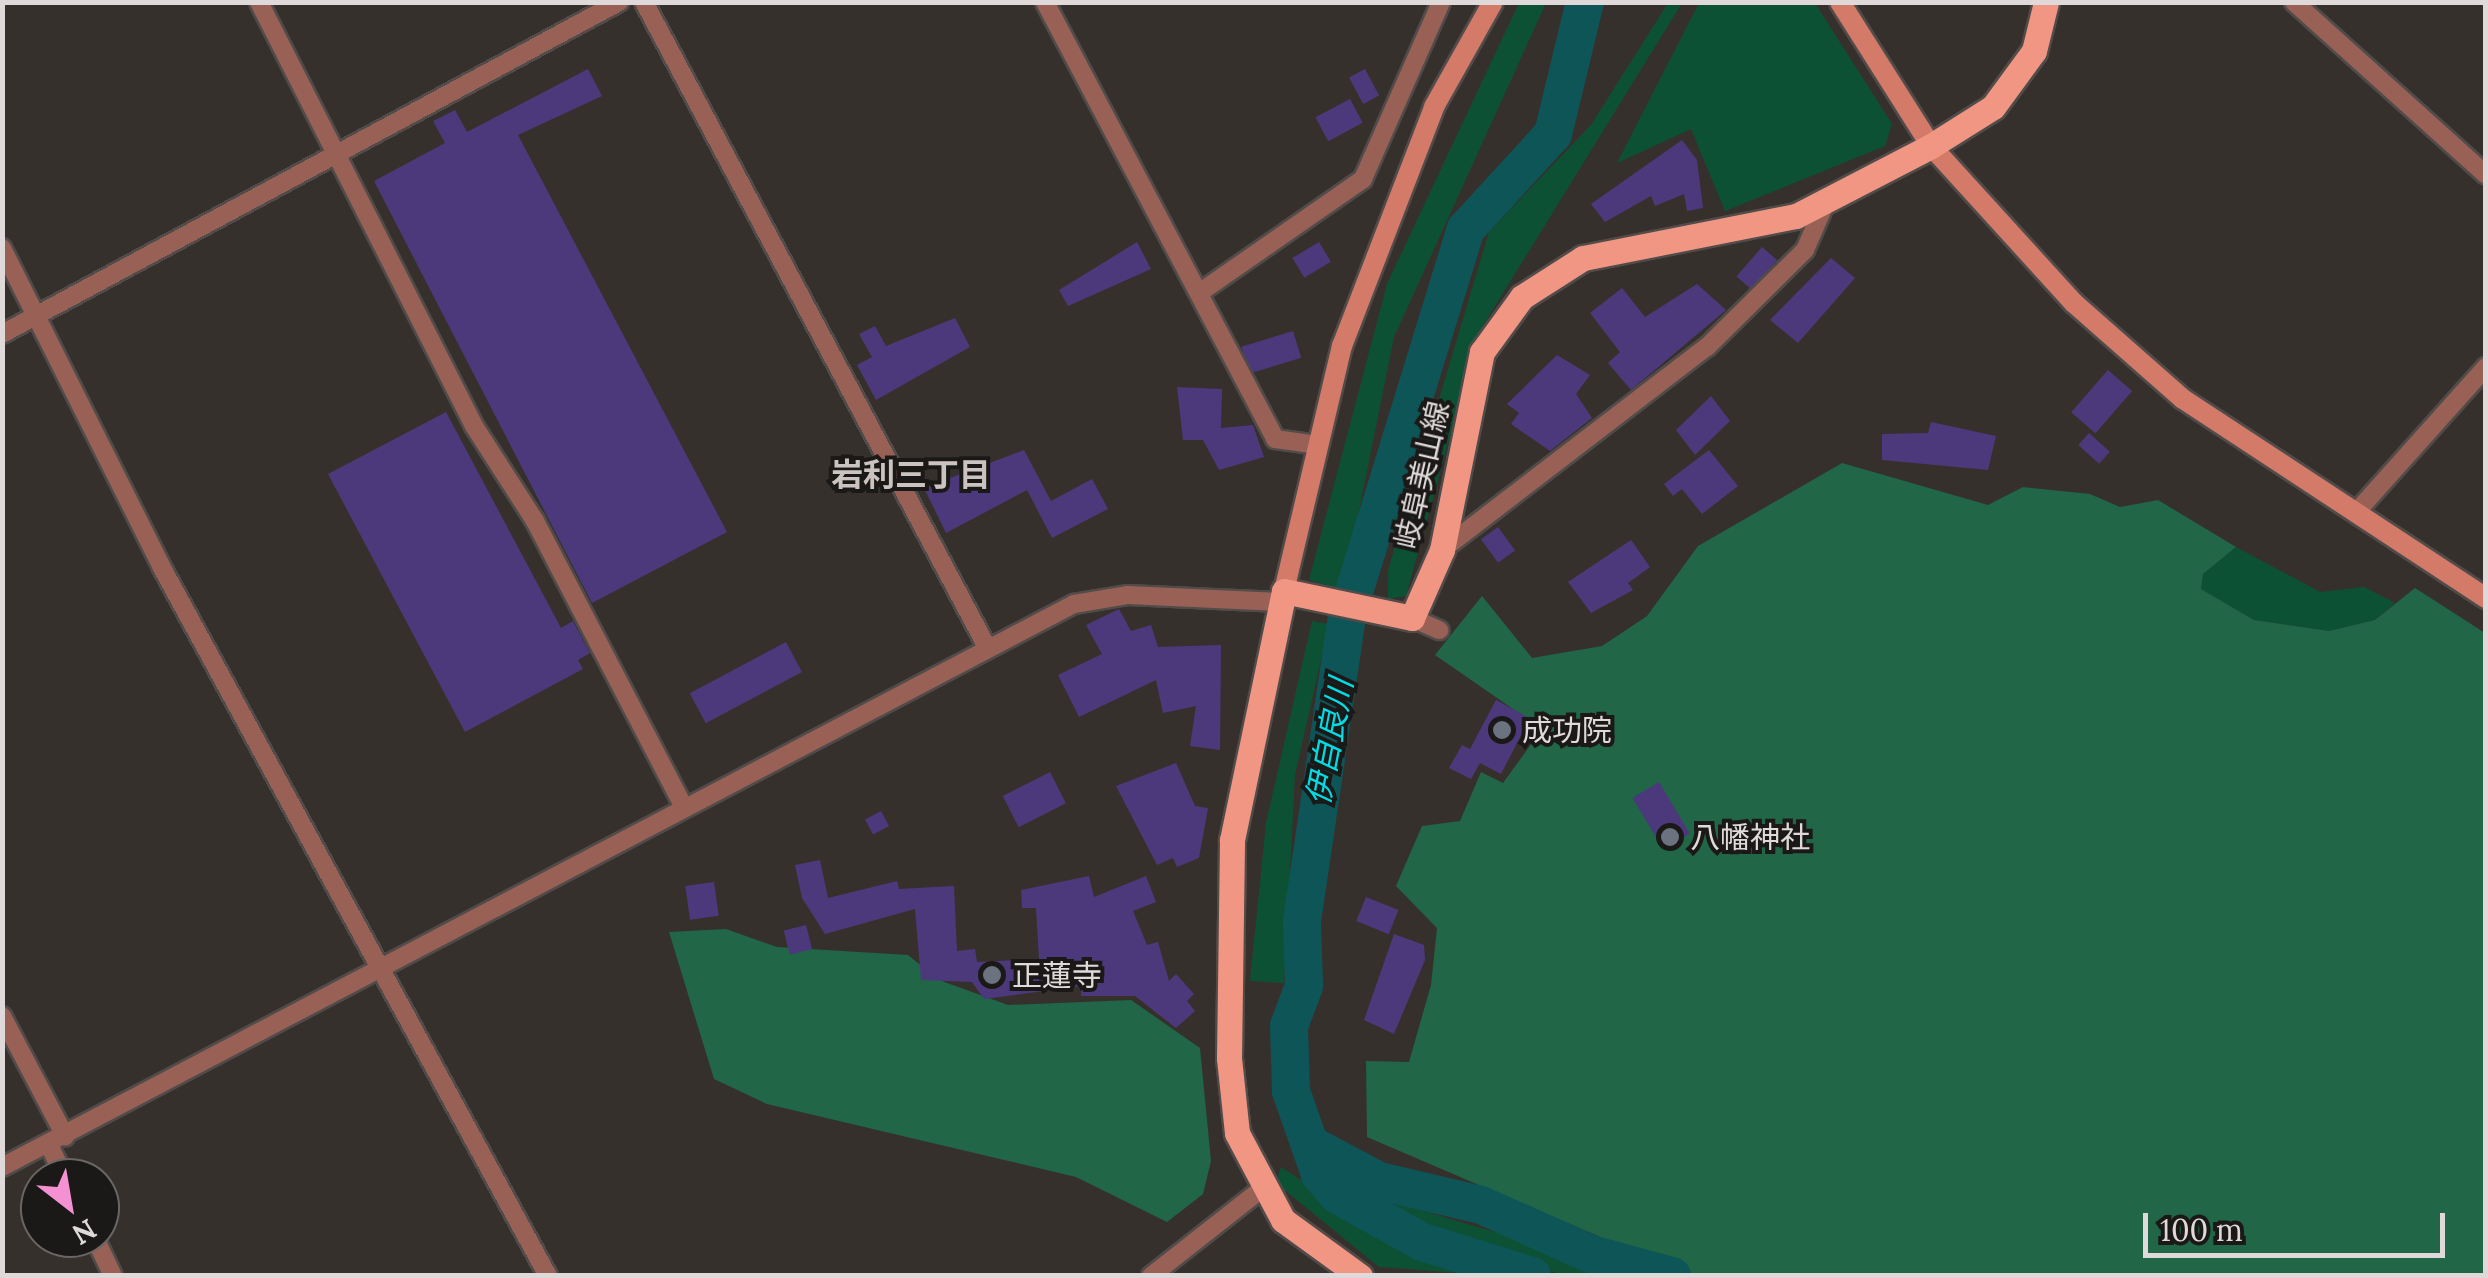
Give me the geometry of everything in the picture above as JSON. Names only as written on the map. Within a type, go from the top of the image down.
[{"type":"main road","name":"岐阜美山線","points":[[1404,618],[1442,550],[1482,352],[1522,297],[1582,258],[1796,216],[1830,191],[1932,146],[1993,106],[2034,50],[2046,2]]},
{"type":"main road","points":[[1360,1276],[1307,1244],[1264,1188],[1237,1134],[1228,1058],[1232,840],[1289,596],[1404,618]]},
{"type":"street","points":[[259,2],[341,156],[474,426],[535,521],[683,805]]},
{"type":"street","points":[[2,334],[341,156],[619,2]]},
{"type":"street","points":[[644,2],[988,647]]},
{"type":"street","points":[[1045,2],[1202,291],[1275,439],[1318,445]]},
{"type":"street","points":[[1202,291],[1363,179],[1441,2]]},
{"type":"street","points":[[2,1167],[683,805],[1074,604],[1128,594],[1289,596],[1342,346],[1402,188],[1493,2]]},
{"type":"street","points":[[1840,2],[1932,146],[2074,303],[2183,398],[2358,509],[2486,598]]},
{"type":"street","points":[[2294,2],[2486,175]]},
{"type":"street","points":[[1442,550],[1707,347],[1806,250],[1830,191]]},
{"type":"street","points":[[2,248],[377,969],[548,1276]]},
{"type":"street","points":[[2358,509],[2486,368]]},
{"type":"street","points":[[1404,618],[1439,630]]},
{"type":"street","points":[[2,1016],[57,1140],[61,1158]]},
{"type":"street","points":[[1151,1276],[1264,1188]]},
{"type":"green space","points":[[1519,3],[1546,3],[1394,337],[1343,590],[1309,580],[1387,284]]},
{"type":"green space","points":[[1668,3],[1682,3],[1479,332],[1406,596],[1388,599],[1388,570],[1489,232],[1591,125]]},
{"type":"green space","points":[[1699,3],[1815,3],[1892,124],[1885,146],[1725,211],[1691,129],[1617,163]]},
{"type":"green space","points":[[1842,463],[1988,505],[2023,487],[2090,494],[2120,507],[2158,500],[2236,547],[2203,574],[2201,589],[2254,620],[2329,631],[2375,620],[2415,588],[2485,633],[2485,1275],[1689,1275],[1367,1137],[1366,1061],[1409,1062],[1431,985],[1437,928],[1396,886],[1422,826],[1460,821],[1481,772],[1503,783],[1542,729],[1435,655],[1482,596],[1532,658],[1602,646],[1647,616],[1698,546]]},
{"type":"green space","points":[[2236,547],[2320,592],[2364,587],[2395,603],[2375,620],[2329,631],[2254,620],[2201,589],[2203,574]]},
{"type":"green space","points":[[1312,621],[1329,624],[1295,775],[1284,983],[1250,981],[1266,823]]},
{"type":"green space","points":[[726,929],[777,947],[908,955],[939,980],[1008,1005],[1131,1000],[1200,1048],[1211,1161],[1203,1194],[1167,1222],[1076,1177],[767,1104],[714,1079],[669,932]]},
{"type":"green space","points":[[1281,1167],[1357,1217],[1487,1275],[1379,1267],[1276,1183]]},
{"type":"green space","points":[[1347,1188],[1646,1275],[1562,1275],[1428,1229]]},
{"type":"building","points":[[588,69],[602,96],[518,135],[727,532],[592,603],[374,181],[445,143],[433,121],[455,110],[467,132]]},
{"type":"building","points":[[1365,69],[1379,95],[1363,104],[1349,77]]},
{"type":"building","points":[[1350,99],[1363,123],[1328,141],[1316,117]]},
{"type":"building","points":[[1682,140],[1697,160],[1703,208],[1687,211],[1684,194],[1655,206],[1651,196],[1605,222],[1591,204]]},
{"type":"building","points":[[1137,242],[1151,269],[1068,306],[1059,290]]},
{"type":"building","points":[[1319,242],[1331,262],[1304,278],[1292,258]]},
{"type":"building","points":[[1762,247],[1777,260],[1752,290],[1736,276]]},
{"type":"building","points":[[1831,258],[1855,278],[1798,343],[1770,320]]},
{"type":"building","points":[[1697,284],[1726,310],[1631,390],[1608,363],[1620,352],[1590,313],[1622,288],[1645,317]]},
{"type":"building","points":[[955,318],[970,347],[876,400],[857,365],[872,357],[859,334],[875,326],[886,346]]},
{"type":"building","points":[[1293,331],[1301,358],[1250,374],[1241,347]]},
{"type":"building","points":[[1557,355],[1590,375],[1576,394],[1592,418],[1550,451],[1511,424],[1519,413],[1507,404]]},
{"type":"building","points":[[2108,370],[2132,391],[2095,433],[2071,412]]},
{"type":"building","points":[[1177,387],[1222,389],[1221,428],[1253,425],[1264,457],[1219,470],[1203,440],[1183,440]]},
{"type":"building","points":[[1711,396],[1730,421],[1695,455],[1676,430]]},
{"type":"building","points":[[446,412],[561,628],[573,621],[590,653],[578,660],[583,669],[465,732],[328,474]]},
{"type":"building","points":[[1931,422],[1996,436],[1988,470],[1882,460],[1882,434],[1928,433]]},
{"type":"building","points":[[2089,433],[2110,452],[2099,464],[2078,445]]},
{"type":"building","points":[[1024,450],[1051,501],[1092,479],[1108,509],[1052,538],[1027,490],[946,533],[924,488]]},
{"type":"building","points":[[1709,450],[1738,486],[1702,514],[1682,489],[1673,496],[1664,484]]},
{"type":"building","points":[[1498,527],[1515,550],[1498,563],[1481,539]]},
{"type":"building","points":[[1631,540],[1650,567],[1628,583],[1633,590],[1591,613],[1568,582]]},
{"type":"building","points":[[1119,609],[1131,631],[1151,625],[1158,647],[1221,645],[1220,750],[1190,746],[1196,706],[1163,713],[1156,680],[1079,717],[1058,675],[1102,654],[1086,625]]},
{"type":"building","points":[[786,642],[802,672],[706,723],[690,693]]},
{"type":"building","name":"成功院","points":[[1496,700],[1530,718],[1501,774],[1480,763],[1471,779],[1449,768],[1462,745],[1470,749]]},
{"type":"building","points":[[1176,763],[1195,806],[1208,808],[1199,858],[1177,867],[1173,858],[1157,865],[1116,786]]},
{"type":"building","points":[[1050,772],[1066,803],[1019,827],[1003,796]]},
{"type":"building","points":[[1659,782],[1690,833],[1663,849],[1632,798]]},
{"type":"building","points":[[881,811],[889,826],[873,834],[865,819]]},
{"type":"building","points":[[820,860],[828,898],[897,881],[899,889],[954,886],[957,951],[975,949],[977,962],[1039,959],[1036,908],[1022,908],[1021,890],[1089,876],[1094,897],[1146,876],[1156,902],[1133,911],[1147,945],[1158,942],[1169,981],[1176,974],[1194,994],[1187,1001],[1195,1011],[1176,1028],[1135,996],[1081,996],[1081,986],[984,999],[972,982],[921,980],[915,909],[825,934],[802,898],[795,865]]},
{"type":"building","points":[[714,882],[719,916],[690,920],[685,886]]},
{"type":"building","points":[[1366,897],[1398,910],[1389,934],[1356,921]]},
{"type":"building","points":[[806,925],[812,949],[790,955],[784,931]]},
{"type":"building","points":[[1394,934],[1424,945],[1425,960],[1394,1034],[1364,1020]]},
{"type":"waterway","name":"伊自良川","points":[[1532,1276],[1422,1242],[1338,1195],[1320,1174],[1291,1091],[1289,1026],[1304,986],[1302,921],[1347,615],[1466,229],[1553,134],[1585,2]]},
{"type":"waterway","name":"伊自良川","points":[[1315,1147],[1379,1181],[1481,1205],[1591,1254],[1672,1276]]},
{"type":"place","name":"成功院","points":[[1502,730]]},
{"type":"place","name":"八幡神社","points":[[1670,837]]},
{"type":"place","name":"正蓮寺","points":[[992,975]]},
{"type":"district","name":"岩利三丁目","points":[[911,475]]}]
